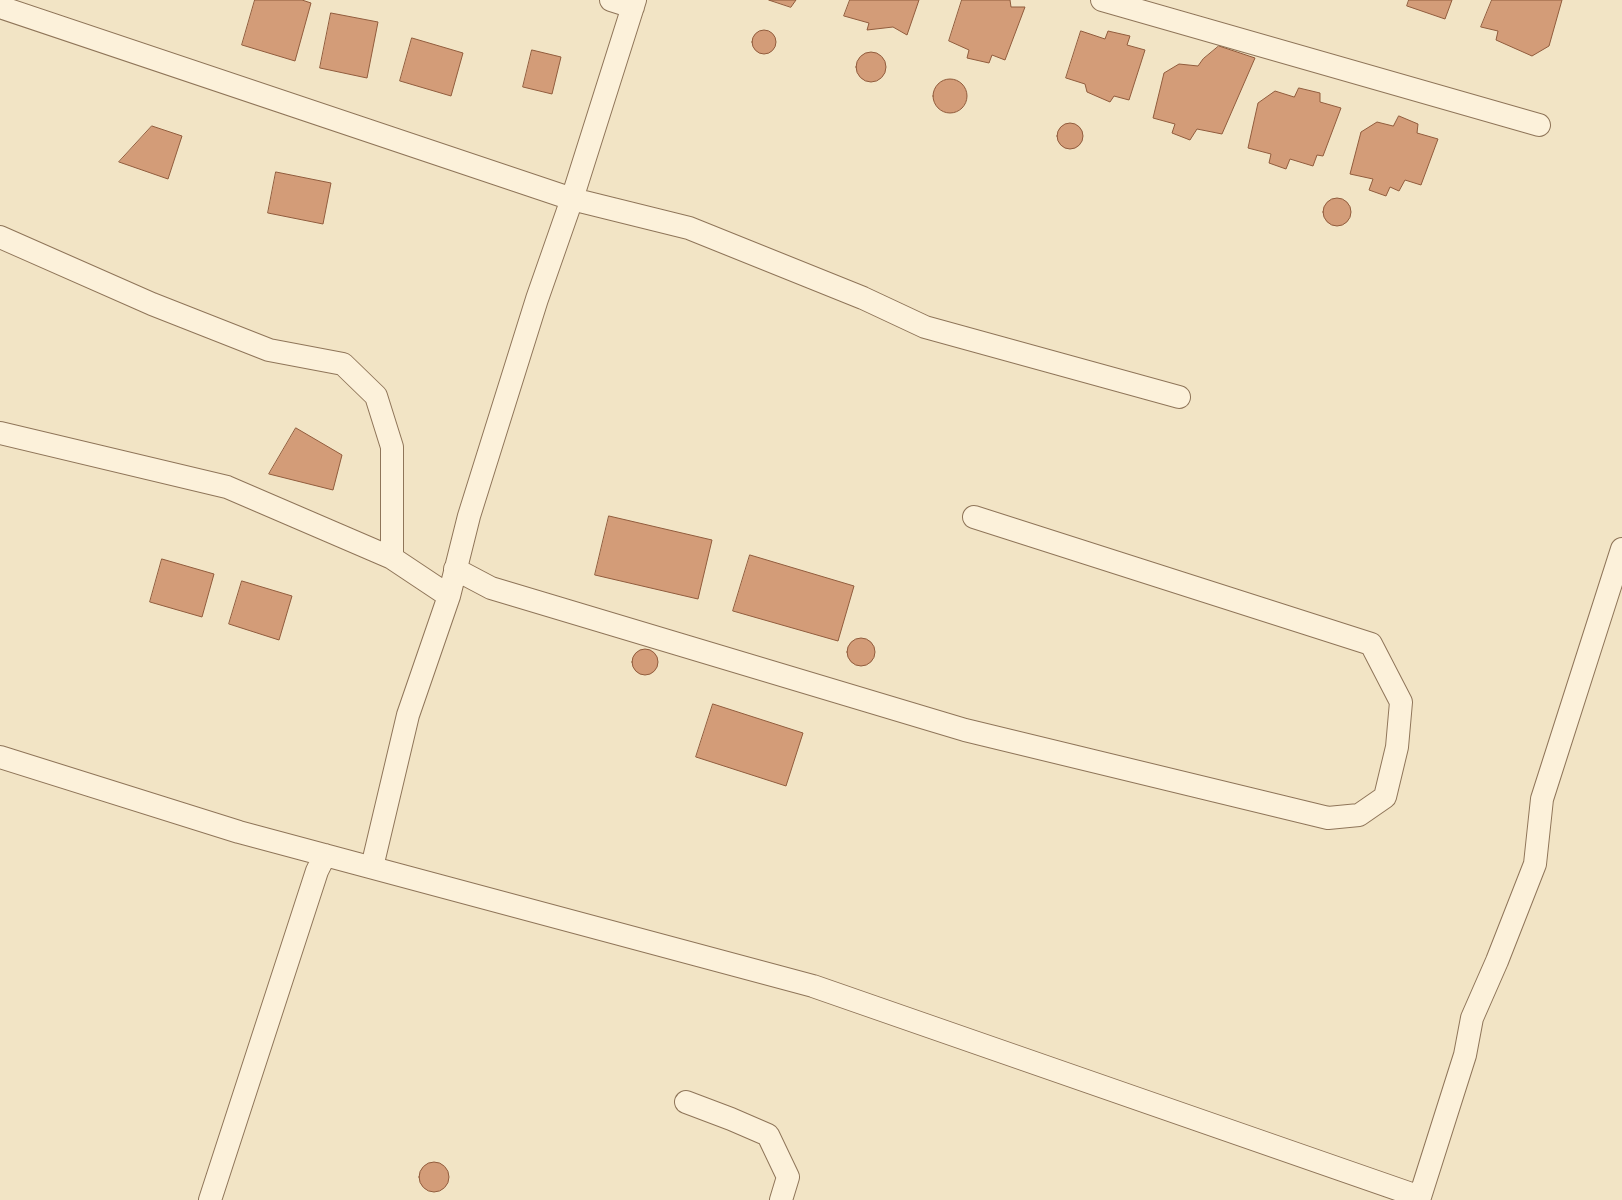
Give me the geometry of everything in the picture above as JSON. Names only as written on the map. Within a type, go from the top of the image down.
[{"type":"street","points":[[372,868],[408,715],[449,596],[469,516],[532,314],[572,199],[634,3],[611,0]]},
{"type":"street","points":[[1102,0],[1539,126]]},
{"type":"street","points":[[0,7],[572,199],[689,228],[863,298],[925,327],[1179,397]]},
{"type":"street","points":[[0,237],[152,304],[269,350],[343,364],[376,396],[392,447],[392,558]]},
{"type":"street","points":[[0,433],[227,487],[392,558],[449,596]]},
{"type":"street","points":[[456,568],[491,588],[965,730],[1328,818],[1359,815],[1385,797],[1397,747],[1401,702],[1371,644],[974,517]]},
{"type":"street","points":[[0,757],[239,832],[813,986],[1420,1199],[1465,1055],[1472,1018],[1498,961],[1535,864],[1542,799],[1622,549]]},
{"type":"street","points":[[210,1200],[315,879],[325,855]]},
{"type":"street","points":[[686,1102],[768,1135],[788,1177],[781,1200]]},
{"type":"building","points":[[255,0],[302,0],[311,3],[295,61],[242,45]]},
{"type":"building","points":[[769,0],[796,0],[791,7]]},
{"type":"building","points":[[850,0],[919,0],[907,35],[893,27],[867,30],[869,23],[844,16]]},
{"type":"building","points":[[962,0],[1010,0],[1011,7],[1025,7],[1005,60],[992,55],[989,63],[967,58],[969,50],[949,41]]},
{"type":"building","points":[[1409,0],[1452,0],[1445,19],[1407,6]]},
{"type":"building","points":[[1492,0],[1562,0],[1549,46],[1532,56],[1496,40],[1498,31],[1481,27]]},
{"type":"building","points":[[331,13],[378,22],[367,78],[320,68]]},
{"type":"building","points":[[764,30],[773,33],[776,42],[773,51],[764,54],[755,51],[752,42],[755,33]]},
{"type":"building","points":[[1081,31],[1105,39],[1108,31],[1130,36],[1127,45],[1145,50],[1129,100],[1114,96],[1110,102],[1087,92],[1085,84],[1066,78]]},
{"type":"building","points":[[412,38],[463,53],[451,96],[400,81]]},
{"type":"building","points":[[1219,46],[1255,58],[1222,134],[1197,129],[1190,140],[1172,133],[1175,124],[1153,118],[1164,73],[1179,64],[1198,66],[1203,59]]},
{"type":"building","points":[[532,50],[561,57],[552,94],[523,87]]},
{"type":"building","points":[[871,52],[881,57],[886,67],[881,77],[871,82],[861,77],[856,67],[861,57]]},
{"type":"building","points":[[950,79],[962,84],[967,96],[962,108],[950,113],[938,108],[933,96],[938,84]]},
{"type":"building","points":[[1299,88],[1320,93],[1320,102],[1341,108],[1323,156],[1317,155],[1313,166],[1290,159],[1286,169],[1269,163],[1271,154],[1248,148],[1258,103],[1275,91],[1294,97]]},
{"type":"building","points":[[1399,116],[1418,124],[1417,133],[1438,139],[1421,185],[1405,180],[1399,191],[1390,187],[1386,196],[1369,190],[1373,179],[1350,174],[1361,132],[1377,122],[1393,126]]},
{"type":"building","points":[[1070,123],[1079,127],[1083,136],[1079,145],[1070,149],[1061,145],[1057,136],[1061,127]]},
{"type":"building","points":[[152,126],[182,136],[168,179],[119,162]]},
{"type":"building","points":[[276,172],[331,183],[323,224],[268,213]]},
{"type":"building","points":[[1337,198],[1347,202],[1351,212],[1347,222],[1337,226],[1327,222],[1323,212],[1327,202]]},
{"type":"building","points":[[296,428],[342,455],[333,490],[269,474]]},
{"type":"building","points":[[609,516],[712,540],[698,599],[595,575]]},
{"type":"building","points":[[750,555],[854,586],[838,641],[733,611]]},
{"type":"building","points":[[162,559],[214,574],[202,617],[150,602]]},
{"type":"building","points":[[242,581],[292,596],[279,640],[229,624]]},
{"type":"building","points":[[861,638],[871,642],[875,652],[871,662],[861,666],[851,662],[847,652],[851,642]]},
{"type":"building","points":[[645,649],[654,653],[658,662],[654,671],[645,675],[636,671],[632,662],[636,653]]},
{"type":"building","points":[[713,704],[803,733],[786,786],[696,757]]},
{"type":"building","points":[[434,1162],[445,1166],[449,1177],[445,1188],[434,1192],[423,1188],[419,1177],[423,1166]]}]
